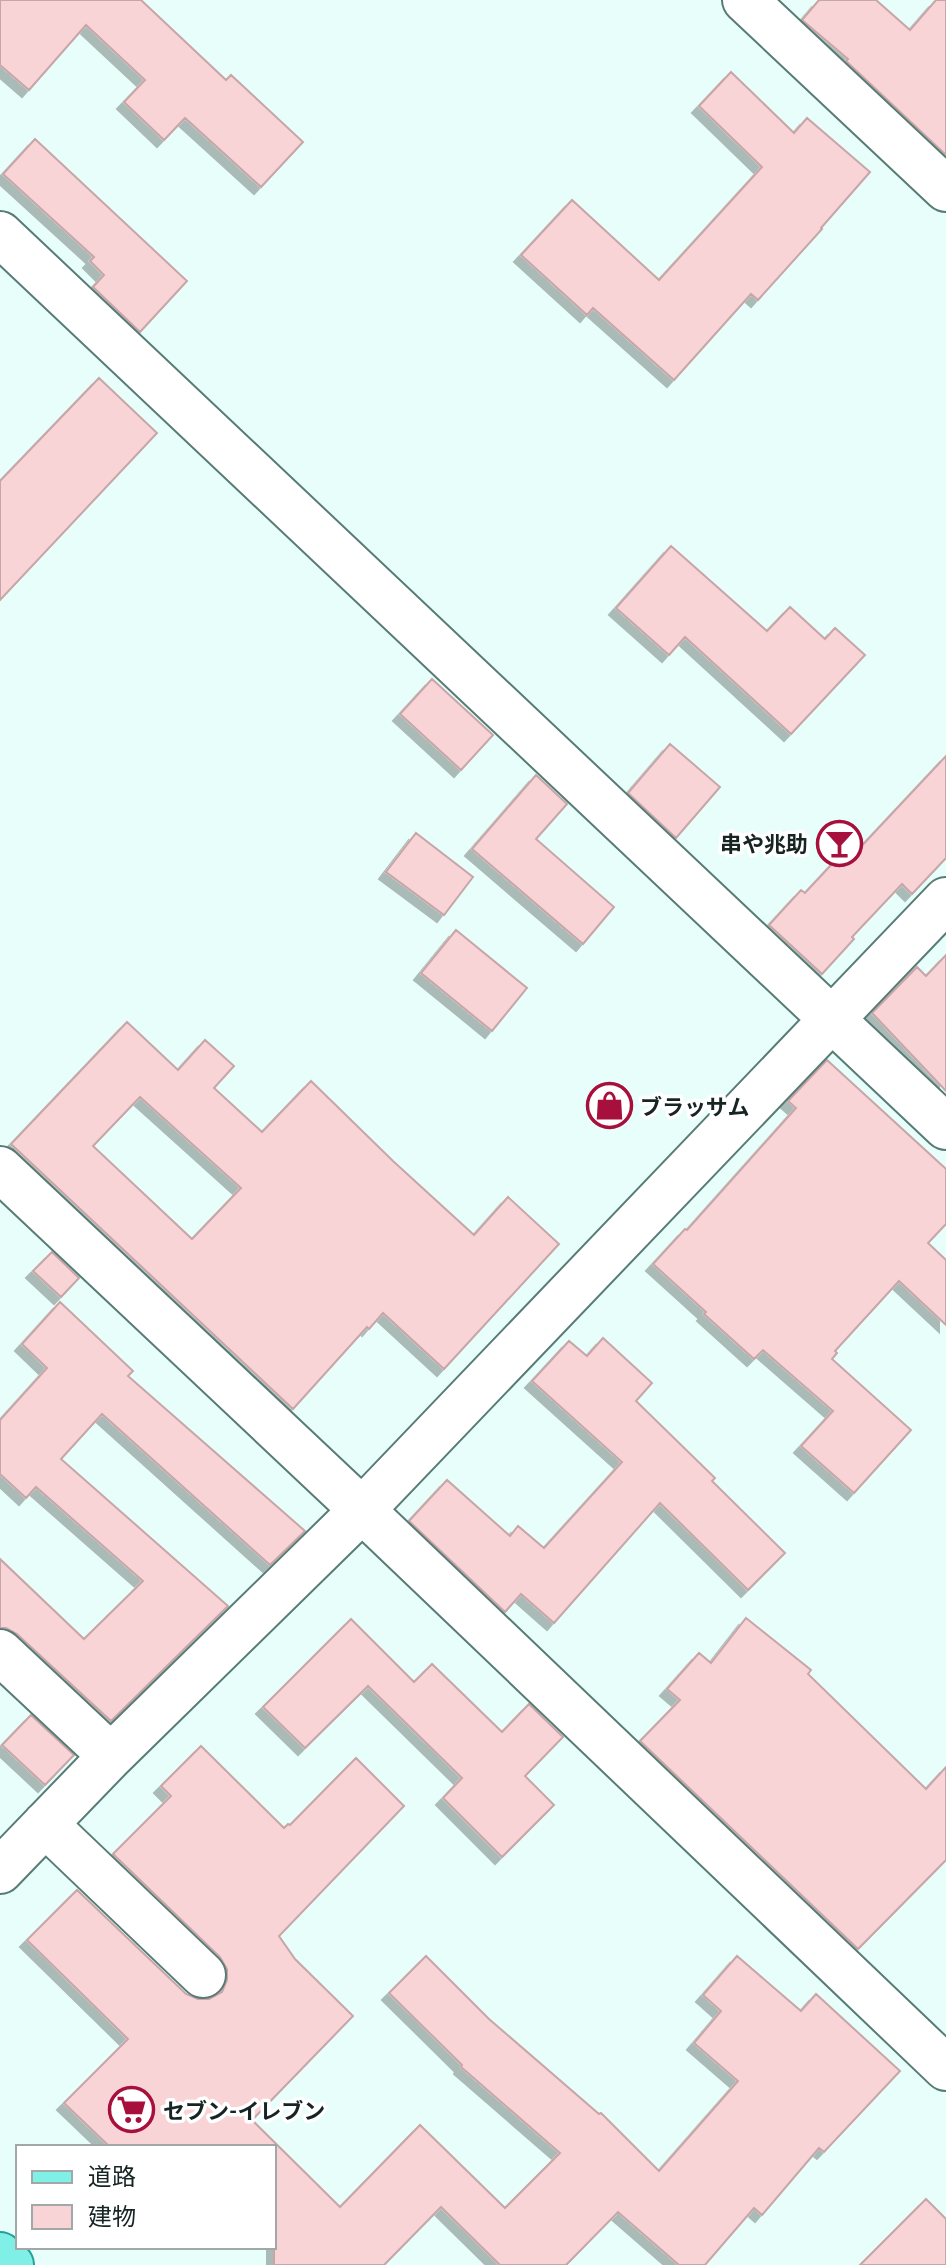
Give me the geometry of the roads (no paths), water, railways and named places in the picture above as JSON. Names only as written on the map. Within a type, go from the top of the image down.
[{"type":"main road","points":[[0,2255],[11,2265]]},
{"type":"street","points":[[745,0],[946,189]]},
{"type":"street","points":[[0,234],[946,1127]]},
{"type":"street","points":[[0,1871],[111,1756],[362,1510],[946,900]]},
{"type":"street","points":[[0,1169],[946,2068]]},
{"type":"street","points":[[0,1652],[111,1756]]},
{"type":"street","points":[[45,1824],[203,1975]]},
{"type":"place","name":"串や兆助","points":[[839,843]]},
{"type":"place","name":"ブラッサム","points":[[609,1106]]},
{"type":"place","name":"セブン-イレブン","points":[[132,2110]]}]
